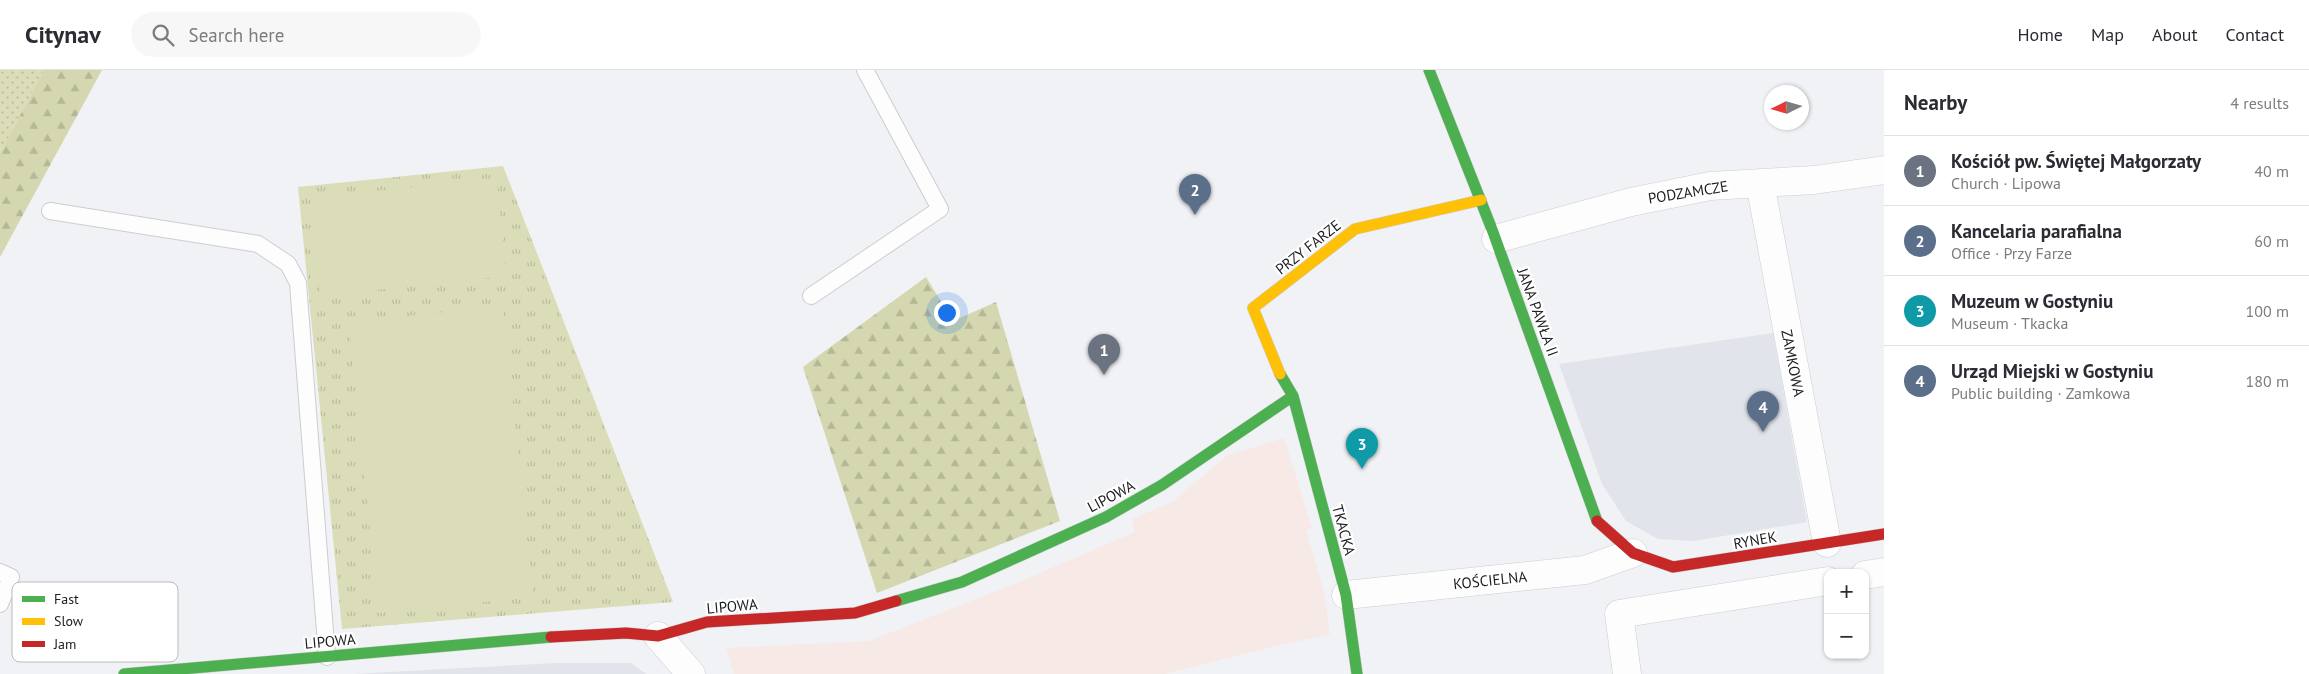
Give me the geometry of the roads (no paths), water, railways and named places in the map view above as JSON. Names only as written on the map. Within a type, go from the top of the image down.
[{"type":"street","name":"JANA PAWŁA II","points":[[1429,70],[1496,239],[1596,520],[1633,553]]},
{"type":"street","name":"PODZAMCZE","points":[[1496,239],[1631,202],[1710,186],[1814,180],[1884,170]]},
{"type":"street","name":"ZAMKOWA","points":[[1760,183],[1827,543]]},
{"type":"street","name":"PRZY FARZE","points":[[1293,396],[1284,382],[1253,308],[1355,229],[1481,200]]},
{"type":"street","name":"TKACKA","points":[[1293,396],[1346,595],[1357,674]]},
{"type":"street","name":"LIPOWA","points":[[124,674],[570,635],[626,633],[658,636],[707,622],[855,613],[962,582],[1106,517],[1162,485],[1293,396]]},
{"type":"street","name":"RYNEK","points":[[1633,553],[1673,568],[1884,534]]},
{"type":"street","name":"KOŚCIELNA","points":[[1346,595],[1585,570],[1633,553]]},
{"type":"street","points":[[1869,574],[1884,572]]},
{"type":"street","points":[[1627,674],[1619,614],[1824,582]]},
{"type":"street","points":[[658,636],[691,674]]},
{"type":"lane","points":[[811,296],[940,209],[865,70]]},
{"type":"lane","points":[[50,211],[258,244],[288,264],[298,283],[327,657]]},
{"type":"lane","points":[[0,572],[10,577],[0,604]]},
{"type":"place","name":"Kancelaria parafialna","points":[[1195,215]]},
{"type":"place","name":"Kościół pw. Świętej Małgorzaty","points":[[1104,375]]},
{"type":"place","name":"Urząd Miejski w Gostyniu","points":[[1763,432]]},
{"type":"place","name":"Muzeum w Gostyniu","points":[[1362,469]]}]
